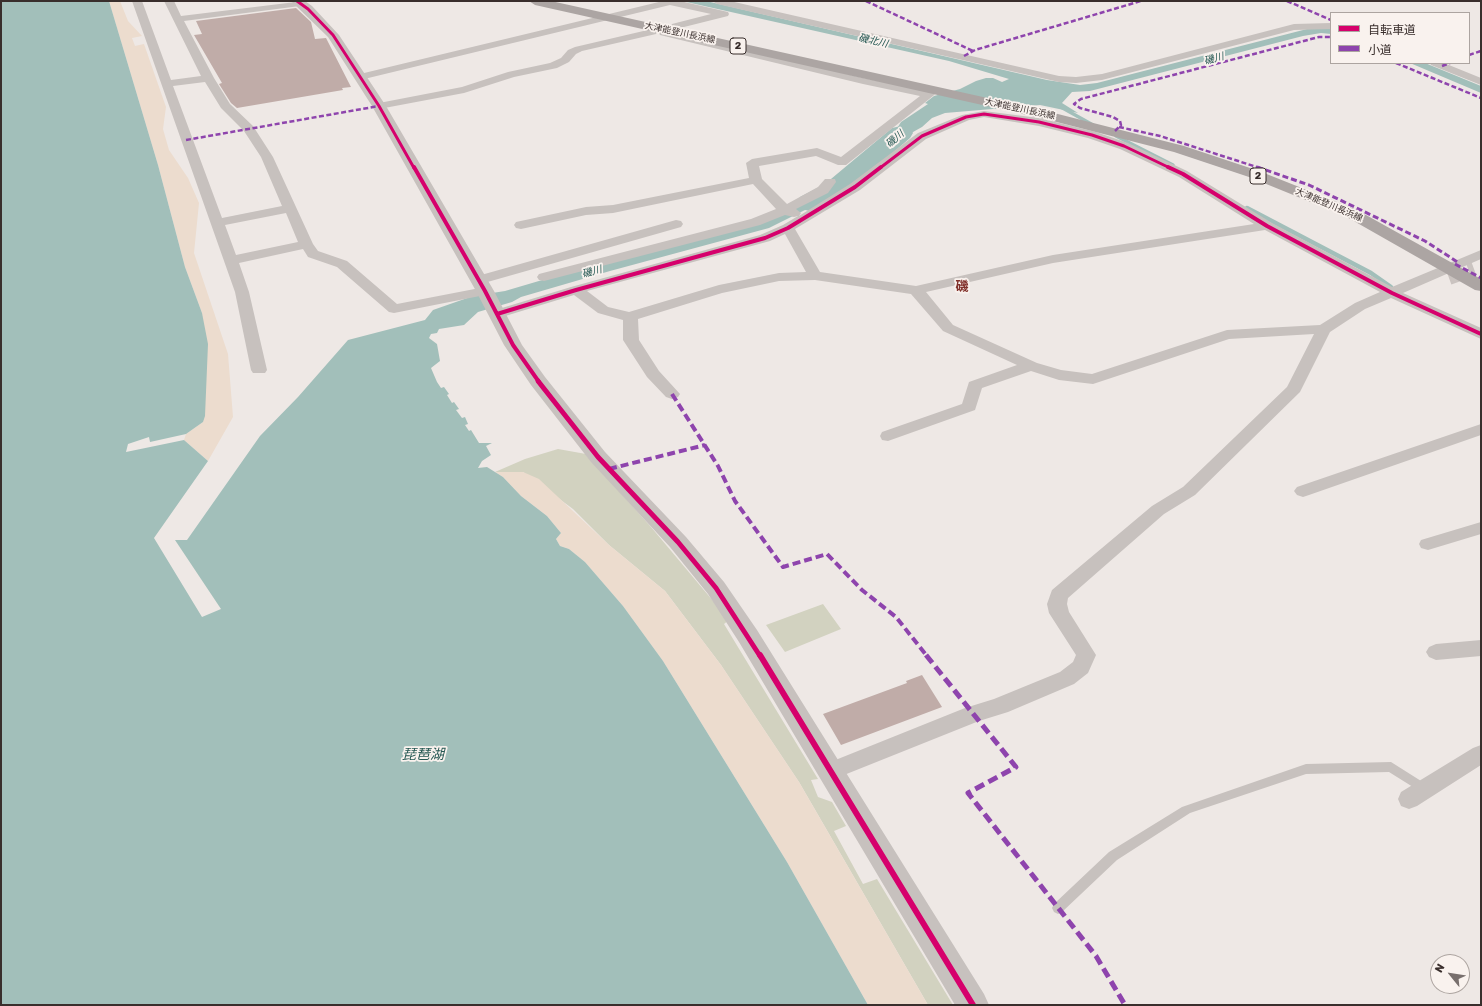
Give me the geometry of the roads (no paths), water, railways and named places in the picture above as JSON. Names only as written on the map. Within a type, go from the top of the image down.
[{"type":"main road","name":"大津能登川長浜線","points":[[535,1],[940,91],[1018,109],[1043,119],[1179,149],[1254,174],[1351,214],[1449,272],[1481,286]]},
{"type":"street","points":[[137,1],[242,292],[259,370]]},
{"type":"street","points":[[170,1],[208,78],[225,106],[249,129],[267,157],[306,244],[313,254],[342,264],[394,309],[487,295],[576,290],[765,238],[788,228],[795,214],[830,182]]},
{"type":"street","points":[[717,1],[964,56],[1059,79],[1076,80],[1109,75],[1294,27],[1318,25],[1330,26]]},
{"type":"street","points":[[178,19],[299,2],[333,35],[379,106],[518,351],[565,417],[598,457],[678,542],[716,588],[748,636],[973,1005]]},
{"type":"street","points":[[360,78],[606,17],[673,2],[724,14],[666,31],[572,52],[565,60],[553,66],[512,74],[442,95],[379,106]]},
{"type":"street","points":[[666,31],[856,80],[929,94],[842,162],[817,152],[752,163],[756,180],[795,214]]},
{"type":"street","points":[[1437,64],[1481,82]]},
{"type":"street","points":[[167,84],[208,78]]},
{"type":"street","points":[[544,277],[701,235],[795,214],[855,187],[922,136],[966,117],[984,114],[1043,119],[1124,146],[1183,174],[1267,226],[1392,293],[1481,334]]},
{"type":"street","points":[[520,225],[586,211],[613,209],[756,180]]},
{"type":"street","points":[[217,223],[291,208]]},
{"type":"street","points":[[487,295],[676,224]]},
{"type":"street","points":[[576,290],[603,310],[630,317],[719,289],[779,277],[814,276],[916,290],[1053,259],[1267,226]]},
{"type":"street","points":[[788,228],[814,276]]},
{"type":"street","points":[[230,261],[306,244]]},
{"type":"street","points":[[916,290],[948,328],[1031,366],[1059,375],[1093,379],[1228,335],[1324,329],[1360,306],[1392,293],[1413,294],[1481,254]]},
{"type":"street","points":[[630,317],[631,340],[653,374],[672,394]]},
{"type":"street","points":[[831,771],[973,714],[1000,706],[1067,678],[1080,667],[1086,655],[1059,613],[1057,604],[1059,596],[1158,510],[1188,491],[1294,389],[1324,329]]},
{"type":"street","points":[[888,436],[969,407],[975,385],[1031,366]]},
{"type":"street","points":[[1303,491],[1481,429]]},
{"type":"street","points":[[1428,544],[1481,528]]},
{"type":"street","points":[[1436,652],[1481,648]]},
{"type":"street","points":[[1417,794],[1481,754]]},
{"type":"lane","points":[[1058,908],[1113,856],[1186,810],[1306,768],[1391,767],[1417,794]]},
{"type":"water","name":"琵琶湖","points":[[1,1],[109,1],[158,165],[185,267],[202,313],[208,344],[205,416],[203,422],[186,434],[150,442],[149,437],[128,444],[126,452],[184,440],[208,461],[154,538],[202,617],[221,609],[175,540],[187,540],[260,436],[298,397],[348,340],[425,320],[433,310],[473,296],[505,291],[583,268],[752,225],[829,187],[846,173],[856,176],[839,190],[809,208],[769,228],[521,297],[512,302],[478,312],[464,325],[439,329],[437,333],[431,334],[429,338],[437,344],[440,361],[431,368],[437,382],[441,388],[444,387],[449,394],[447,395],[452,403],[454,402],[459,409],[456,410],[462,418],[465,417],[468,424],[465,425],[469,431],[471,430],[479,443],[492,443],[486,446],[491,455],[482,461],[478,468],[487,467],[503,477],[521,496],[547,516],[561,533],[556,539],[560,546],[569,549],[585,562],[623,606],[663,661],[787,862],[868,1005],[1,1005]]},
{"type":"water","name":"磯北川","points":[[682,1],[706,1],[1047,80],[1080,85],[1097,83],[1307,29],[1330,29],[1330,34],[1321,33],[1303,36],[1090,91],[1072,92],[1062,103],[1078,113],[1040,105],[945,113],[932,118],[922,127],[904,137],[876,161],[873,161],[866,166],[857,163],[893,135],[901,122],[928,104],[925,103],[934,96],[960,89],[986,78],[993,78],[1002,82],[1009,79],[949,61]]},
{"type":"water","points":[[1412,64],[1427,64],[1481,86],[1481,93]]},
{"type":"waterway","points":[[1059,106],[1093,125]]},
{"type":"waterway","name":"磯川","points":[[810,203],[834,190],[901,133]]},
{"type":"waterway","points":[[1116,136],[1173,165]]},
{"type":"waterway","points":[[1247,208],[1371,273],[1391,287]]},
{"type":"tunnel","points":[[1449,278],[1474,269]]},
{"type":"district","name":"磯","points":[[962,287]]}]
